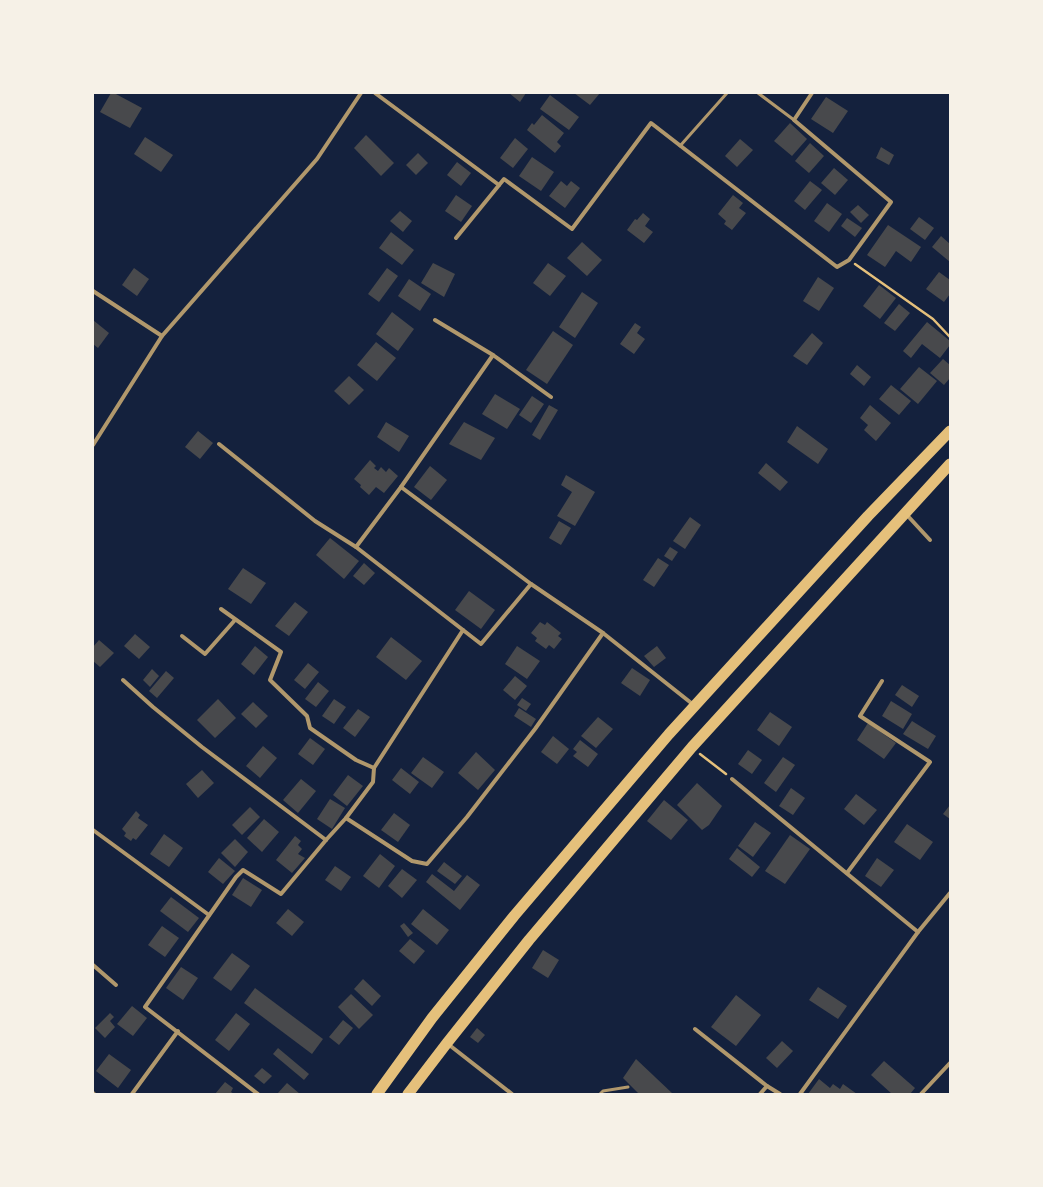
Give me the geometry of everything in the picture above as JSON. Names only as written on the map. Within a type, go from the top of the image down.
[{"type":"highway","points":[[377,1094],[432,1018],[514,916],[664,740],[868,516],[950,430]]},
{"type":"highway","points":[[408,1094],[534,934],[692,747],[950,464]]},
{"type":"street","points":[[93,445],[162,336],[317,159],[361,93]]},
{"type":"street","points":[[375,93],[499,185]]},
{"type":"street","points":[[456,238],[504,179],[572,229],[651,123],[838,268],[849,260],[891,202],[794,120],[812,93]]},
{"type":"street","points":[[93,291],[162,336]]},
{"type":"street","points":[[435,320],[493,355],[551,397]]},
{"type":"street","points":[[356,547],[401,487],[493,355]]},
{"type":"street","points":[[219,444],[315,521],[356,547],[481,644],[532,584]]},
{"type":"street","points":[[401,487],[532,584],[603,633],[695,706]]},
{"type":"street","points":[[906,513],[930,540]]},
{"type":"street","points":[[222,609],[235,620],[281,652],[270,680],[307,716],[310,728],[356,760],[374,768]]},
{"type":"street","points":[[182,636],[205,654],[235,620]]},
{"type":"street","points":[[258,1094],[145,1007],[236,877],[243,870],[281,894],[346,818],[373,782],[374,768],[463,630]]},
{"type":"street","points":[[346,818],[412,861],[427,864],[467,817],[535,729],[603,633]]},
{"type":"street","points":[[122,680],[202,747],[326,840]]},
{"type":"street","points":[[847,873],[930,762],[860,716],[882,681]]},
{"type":"street","points":[[732,779],[918,932]]},
{"type":"street","points":[[93,830],[209,915]]},
{"type":"street","points":[[800,1094],[918,932],[950,893]]},
{"type":"street","points":[[93,965],[116,984]]},
{"type":"street","points":[[695,1029],[767,1086],[780,1094]]},
{"type":"street","points":[[132,1094],[178,1031]]},
{"type":"street","points":[[447,1043],[512,1094]]},
{"type":"street","points":[[921,1094],[950,1063]]},
{"type":"street","points":[[760,1094],[767,1086]]},
{"type":"lane","points":[[680,146],[727,93]]},
{"type":"lane","points":[[758,93],[794,120]]},
{"type":"lane","points":[[600,1094],[603,1091],[628,1087]]},
{"type":"path","points":[[849,260],[933,319],[950,337]]},
{"type":"path","points":[[692,747],[732,779]]},
{"type":"building","points":[[111,93],[114,93],[142,108],[130,128],[100,112]]},
{"type":"building","points":[[509,93],[526,93],[520,102]]},
{"type":"building","points":[[574,93],[600,93],[590,105]]},
{"type":"building","points":[[550,95],[579,117],[569,130],[540,109]]},
{"type":"building","points":[[826,97],[848,111],[833,133],[811,119]]},
{"type":"building","points":[[542,115],[564,133],[557,142],[561,146],[555,153],[527,130],[532,123],[534,125]]},
{"type":"building","points":[[790,123],[807,139],[792,156],[774,141]]},
{"type":"building","points":[[366,135],[394,163],[381,176],[354,148]]},
{"type":"building","points":[[145,137],[173,155],[161,172],[134,154]]},
{"type":"building","points":[[515,138],[528,149],[513,168],[500,158]]},
{"type":"building","points":[[740,139],[753,150],[737,167],[725,156]]},
{"type":"building","points":[[810,143],[824,156],[809,173],[795,161]]},
{"type":"building","points":[[881,147],[894,155],[889,165],[876,158]]},
{"type":"building","points":[[418,153],[428,163],[416,175],[406,165]]},
{"type":"building","points":[[532,157],[554,172],[541,191],[519,176]]},
{"type":"building","points":[[457,162],[471,173],[461,186],[447,175]]},
{"type":"building","points":[[834,168],[848,180],[835,195],[821,183]]},
{"type":"building","points":[[561,181],[567,186],[571,181],[580,188],[565,208],[549,196]]},
{"type":"building","points":[[810,181],[822,190],[805,210],[794,201]]},
{"type":"building","points":[[456,195],[472,206],[461,222],[445,211]]},
{"type":"building","points":[[733,195],[743,203],[739,208],[746,213],[732,230],[724,224],[726,221],[718,214]]},
{"type":"building","points":[[827,203],[842,214],[829,232],[814,221]]},
{"type":"building","points":[[858,205],[869,215],[861,223],[850,212]]},
{"type":"building","points":[[400,211],[412,221],[403,232],[390,221]]},
{"type":"building","points":[[643,213],[650,219],[645,226],[653,232],[644,243],[627,230],[635,219],[637,220]]},
{"type":"building","points":[[919,217],[934,228],[925,240],[910,229]]},
{"type":"building","points":[[847,218],[862,228],[855,237],[841,226]]},
{"type":"building","points":[[888,225],[921,247],[911,262],[896,251],[885,267],[867,255]]},
{"type":"building","points":[[391,232],[414,250],[402,265],[379,248]]},
{"type":"building","points":[[941,236],[950,244],[950,262],[932,247]]},
{"type":"building","points":[[582,242],[602,260],[587,276],[567,258]]},
{"type":"building","points":[[433,263],[455,274],[444,297],[421,283]]},
{"type":"building","points":[[548,263],[566,276],[550,296],[533,283]]},
{"type":"building","points":[[134,268],[149,279],[137,296],[122,285]]},
{"type":"building","points":[[387,268],[398,276],[379,302],[368,294]]},
{"type":"building","points":[[939,272],[950,280],[950,294],[944,302],[926,289]]},
{"type":"building","points":[[818,277],[834,288],[819,311],[803,301]]},
{"type":"building","points":[[409,279],[431,294],[420,311],[398,296]]},
{"type":"building","points":[[879,285],[896,298],[880,319],[863,306]]},
{"type":"building","points":[[582,292],[598,303],[575,338],[559,327]]},
{"type":"building","points":[[899,304],[910,313],[895,331],[884,323]]},
{"type":"building","points":[[392,312],[414,329],[398,351],[376,334]]},
{"type":"building","points":[[93,320],[109,333],[98,348],[93,344]]},
{"type":"building","points":[[927,322],[950,341],[950,345],[940,358],[922,344],[911,358],[903,351]]},
{"type":"building","points":[[635,323],[641,327],[637,333],[645,339],[634,354],[620,344]]},
{"type":"building","points":[[553,331],[573,345],[547,384],[526,370]]},
{"type":"building","points":[[812,333],[823,343],[807,365],[793,356]]},
{"type":"building","points":[[376,342],[396,358],[377,381],[357,365]]},
{"type":"building","points":[[943,359],[950,365],[950,378],[944,385],[930,373]]},
{"type":"building","points":[[857,365],[871,377],[864,386],[850,374]]},
{"type":"building","points":[[919,367],[937,381],[918,404],[900,389]]},
{"type":"building","points":[[349,376],[364,390],[349,405],[334,391]]},
{"type":"building","points":[[891,385],[911,401],[899,415],[879,399]]},
{"type":"building","points":[[495,394],[520,409],[507,429],[482,414]]},
{"type":"building","points":[[532,396],[544,404],[531,423],[519,415]]},
{"type":"building","points":[[549,405],[558,410],[540,440],[532,435]]},
{"type":"building","points":[[870,405],[891,423],[876,441],[864,430],[868,425],[860,418]]},
{"type":"building","points":[[386,422],[409,436],[399,452],[377,437]]},
{"type":"building","points":[[464,422],[495,438],[481,460],[449,444]]},
{"type":"building","points":[[797,426],[828,449],[818,464],[787,442]]},
{"type":"building","points":[[198,431],[213,443],[200,459],[185,447]]},
{"type":"building","points":[[370,460],[376,466],[374,468],[378,471],[381,467],[386,472],[389,468],[398,476],[384,493],[376,487],[369,495],[354,479]]},
{"type":"building","points":[[766,463],[788,482],[780,491],[758,473]]},
{"type":"building","points":[[430,466],[447,480],[431,500],[414,487]]},
{"type":"building","points":[[566,475],[595,492],[575,526],[557,516],[572,492],[561,485]]},
{"type":"building","points":[[690,517],[701,525],[685,549],[673,541]]},
{"type":"building","points":[[559,521],[571,528],[561,545],[549,538]]},
{"type":"building","points":[[330,538],[359,561],[344,579],[316,555]]},
{"type":"building","points":[[670,547],[678,552],[672,561],[664,556]]},
{"type":"building","points":[[658,558],[669,565],[654,587],[643,580]]},
{"type":"building","points":[[364,563],[375,573],[364,585],[353,576]]},
{"type":"building","points":[[243,568],[266,583],[251,604],[228,589]]},
{"type":"building","points":[[469,591],[495,610],[481,629],[455,610]]},
{"type":"building","points":[[295,602],[308,612],[289,636],[275,626]]},
{"type":"building","points":[[540,622],[545,625],[547,622],[561,633],[558,636],[562,639],[554,649],[549,645],[546,649],[535,641],[537,638],[531,633]]},
{"type":"building","points":[[135,634],[150,647],[139,659],[124,646]]},
{"type":"building","points":[[391,637],[422,661],[406,680],[376,657]]},
{"type":"building","points":[[99,640],[114,653],[100,667],[93,661],[93,647]]},
{"type":"building","points":[[255,646],[268,657],[254,675],[241,664]]},
{"type":"building","points":[[517,646],[540,661],[527,679],[505,664]]},
{"type":"building","points":[[657,646],[666,658],[654,667],[644,656]]},
{"type":"building","points":[[308,663],[319,672],[305,689],[294,680]]},
{"type":"building","points":[[632,668],[650,680],[640,696],[621,683]]},
{"type":"building","points":[[152,669],[159,676],[150,687],[143,680]]},
{"type":"building","points":[[166,671],[174,678],[157,698],[149,691]]},
{"type":"building","points":[[515,676],[527,686],[515,700],[503,690]]},
{"type":"building","points":[[318,682],[329,691],[316,707],[305,699]]},
{"type":"building","points":[[902,685],[919,696],[912,707],[895,695]]},
{"type":"building","points":[[522,698],[531,704],[526,711],[517,705]]},
{"type":"building","points":[[218,699],[236,718],[215,738],[197,720]]},
{"type":"building","points":[[334,699],[346,707],[334,724],[322,716]]},
{"type":"building","points":[[891,701],[912,714],[903,729],[882,716]]},
{"type":"building","points":[[253,702],[268,716],[256,728],[241,714]]},
{"type":"building","points":[[519,708],[536,719],[531,727],[514,716]]},
{"type":"building","points":[[358,709],[370,717],[355,737],[343,728]]},
{"type":"building","points":[[770,712],[792,727],[779,746],[757,730]]},
{"type":"building","points":[[598,717],[613,729],[596,748],[581,736]]},
{"type":"building","points":[[912,721],[936,736],[928,749],[903,734]]},
{"type":"building","points":[[868,723],[896,743],[884,759],[857,740]]},
{"type":"building","points":[[553,736],[569,749],[557,764],[541,752]]},
{"type":"building","points":[[310,738],[325,749],[313,765],[298,754]]},
{"type":"building","points":[[580,740],[598,754],[588,767],[573,756],[577,752],[573,749]]},
{"type":"building","points":[[263,746],[277,758],[260,778],[246,766]]},
{"type":"building","points":[[748,750],[762,760],[752,774],[738,764]]},
{"type":"building","points":[[476,752],[495,770],[478,790],[458,773]]},
{"type":"building","points":[[423,757],[444,772],[432,788],[411,773]]},
{"type":"building","points":[[783,757],[795,765],[776,792],[764,783]]},
{"type":"building","points":[[401,768],[419,782],[410,794],[392,780]]},
{"type":"building","points":[[202,770],[214,783],[198,798],[186,784]]},
{"type":"building","points":[[348,775],[363,786],[347,806],[333,795]]},
{"type":"building","points":[[301,779],[316,791],[298,813],[283,800]]},
{"type":"building","points":[[697,783],[722,806],[709,825],[702,830],[677,805]]},
{"type":"building","points":[[791,788],[805,798],[793,815],[779,806]]},
{"type":"building","points":[[856,794],[877,810],[864,825],[844,809]]},
{"type":"building","points":[[330,799],[345,808],[332,829],[317,819]]},
{"type":"building","points":[[664,800],[688,820],[671,840],[647,821]]},
{"type":"building","points":[[950,805],[950,819],[943,814]]},
{"type":"building","points":[[250,807],[260,817],[242,835],[232,825]]},
{"type":"building","points":[[136,811],[140,815],[138,818],[148,825],[136,840],[133,838],[131,841],[124,836],[126,833],[122,829]]},
{"type":"building","points":[[394,813],[410,825],[398,842],[381,830]]},
{"type":"building","points":[[264,819],[279,832],[262,852],[247,838]]},
{"type":"building","points":[[755,822],[771,833],[753,857],[738,846]]},
{"type":"building","points":[[907,824],[933,842],[920,860],[894,842]]},
{"type":"building","points":[[164,834],[183,848],[169,867],[150,854]]},
{"type":"building","points":[[790,835],[810,849],[785,884],[765,871]]},
{"type":"building","points":[[295,836],[301,841],[298,845],[302,849],[298,854],[305,858],[292,873],[276,860]]},
{"type":"building","points":[[235,839],[248,852],[235,867],[221,853]]},
{"type":"building","points":[[737,848],[760,867],[752,877],[729,859]]},
{"type":"building","points":[[380,854],[395,866],[379,888],[363,876]]},
{"type":"building","points":[[219,858],[235,871],[223,884],[208,872]]},
{"type":"building","points":[[877,858],[894,870],[881,887],[865,876]]},
{"type":"building","points":[[444,862],[462,876],[455,884],[437,871]]},
{"type":"building","points":[[335,866],[351,877],[341,891],[325,880]]},
{"type":"building","points":[[402,869],[417,880],[402,898],[388,886]]},
{"type":"building","points":[[432,874],[454,891],[467,875],[480,885],[460,910],[426,882]]},
{"type":"building","points":[[243,878],[262,890],[251,907],[232,895]]},
{"type":"building","points":[[171,897],[199,918],[188,932],[160,911]]},
{"type":"building","points":[[288,909],[304,922],[292,936],[276,923]]},
{"type":"building","points":[[423,909],[449,930],[437,945],[411,924]]},
{"type":"building","points":[[404,923],[413,933],[408,937],[400,926]]},
{"type":"building","points":[[162,926],[179,938],[165,957],[148,945]]},
{"type":"building","points":[[410,939],[425,951],[414,964],[399,951]]},
{"type":"building","points":[[543,950],[559,960],[548,978],[532,968]]},
{"type":"building","points":[[232,953],[250,966],[231,991],[213,978]]},
{"type":"building","points":[[181,967],[198,978],[183,1000],[166,988]]},
{"type":"building","points":[[363,979],[381,996],[372,1006],[354,989]]},
{"type":"building","points":[[818,987],[847,1006],[838,1019],[809,1000]]},
{"type":"building","points":[[255,988],[323,1039],[312,1054],[244,1003]]},
{"type":"building","points":[[351,994],[373,1015],[359,1029],[338,1007]]},
{"type":"building","points":[[736,995],[761,1015],[736,1046],[711,1027]]},
{"type":"building","points":[[132,1006],[147,1018],[133,1036],[117,1024]]},
{"type":"building","points":[[110,1013],[114,1017],[110,1021],[115,1027],[105,1038],[95,1028]]},
{"type":"building","points":[[236,1013],[250,1024],[229,1051],[215,1040]]},
{"type":"building","points":[[343,1020],[353,1028],[339,1045],[329,1037]]},
{"type":"building","points":[[477,1028],[485,1035],[478,1043],[470,1037]]},
{"type":"building","points":[[782,1041],[793,1051],[777,1068],[766,1058]]},
{"type":"building","points":[[278,1048],[309,1074],[304,1080],[273,1054]]},
{"type":"building","points":[[109,1054],[131,1070],[118,1088],[96,1071]]},
{"type":"building","points":[[636,1059],[673,1094],[639,1094],[623,1078]]},
{"type":"building","points":[[884,1061],[915,1088],[910,1094],[892,1094],[871,1075]]},
{"type":"building","points":[[262,1068],[272,1076],[264,1084],[254,1076]]},
{"type":"building","points":[[819,1079],[830,1088],[833,1084],[840,1089],[843,1084],[857,1094],[808,1094]]},
{"type":"building","points":[[225,1082],[233,1088],[231,1092],[234,1094],[215,1094]]},
{"type":"building","points":[[287,1083],[300,1094],[277,1094]]}]
